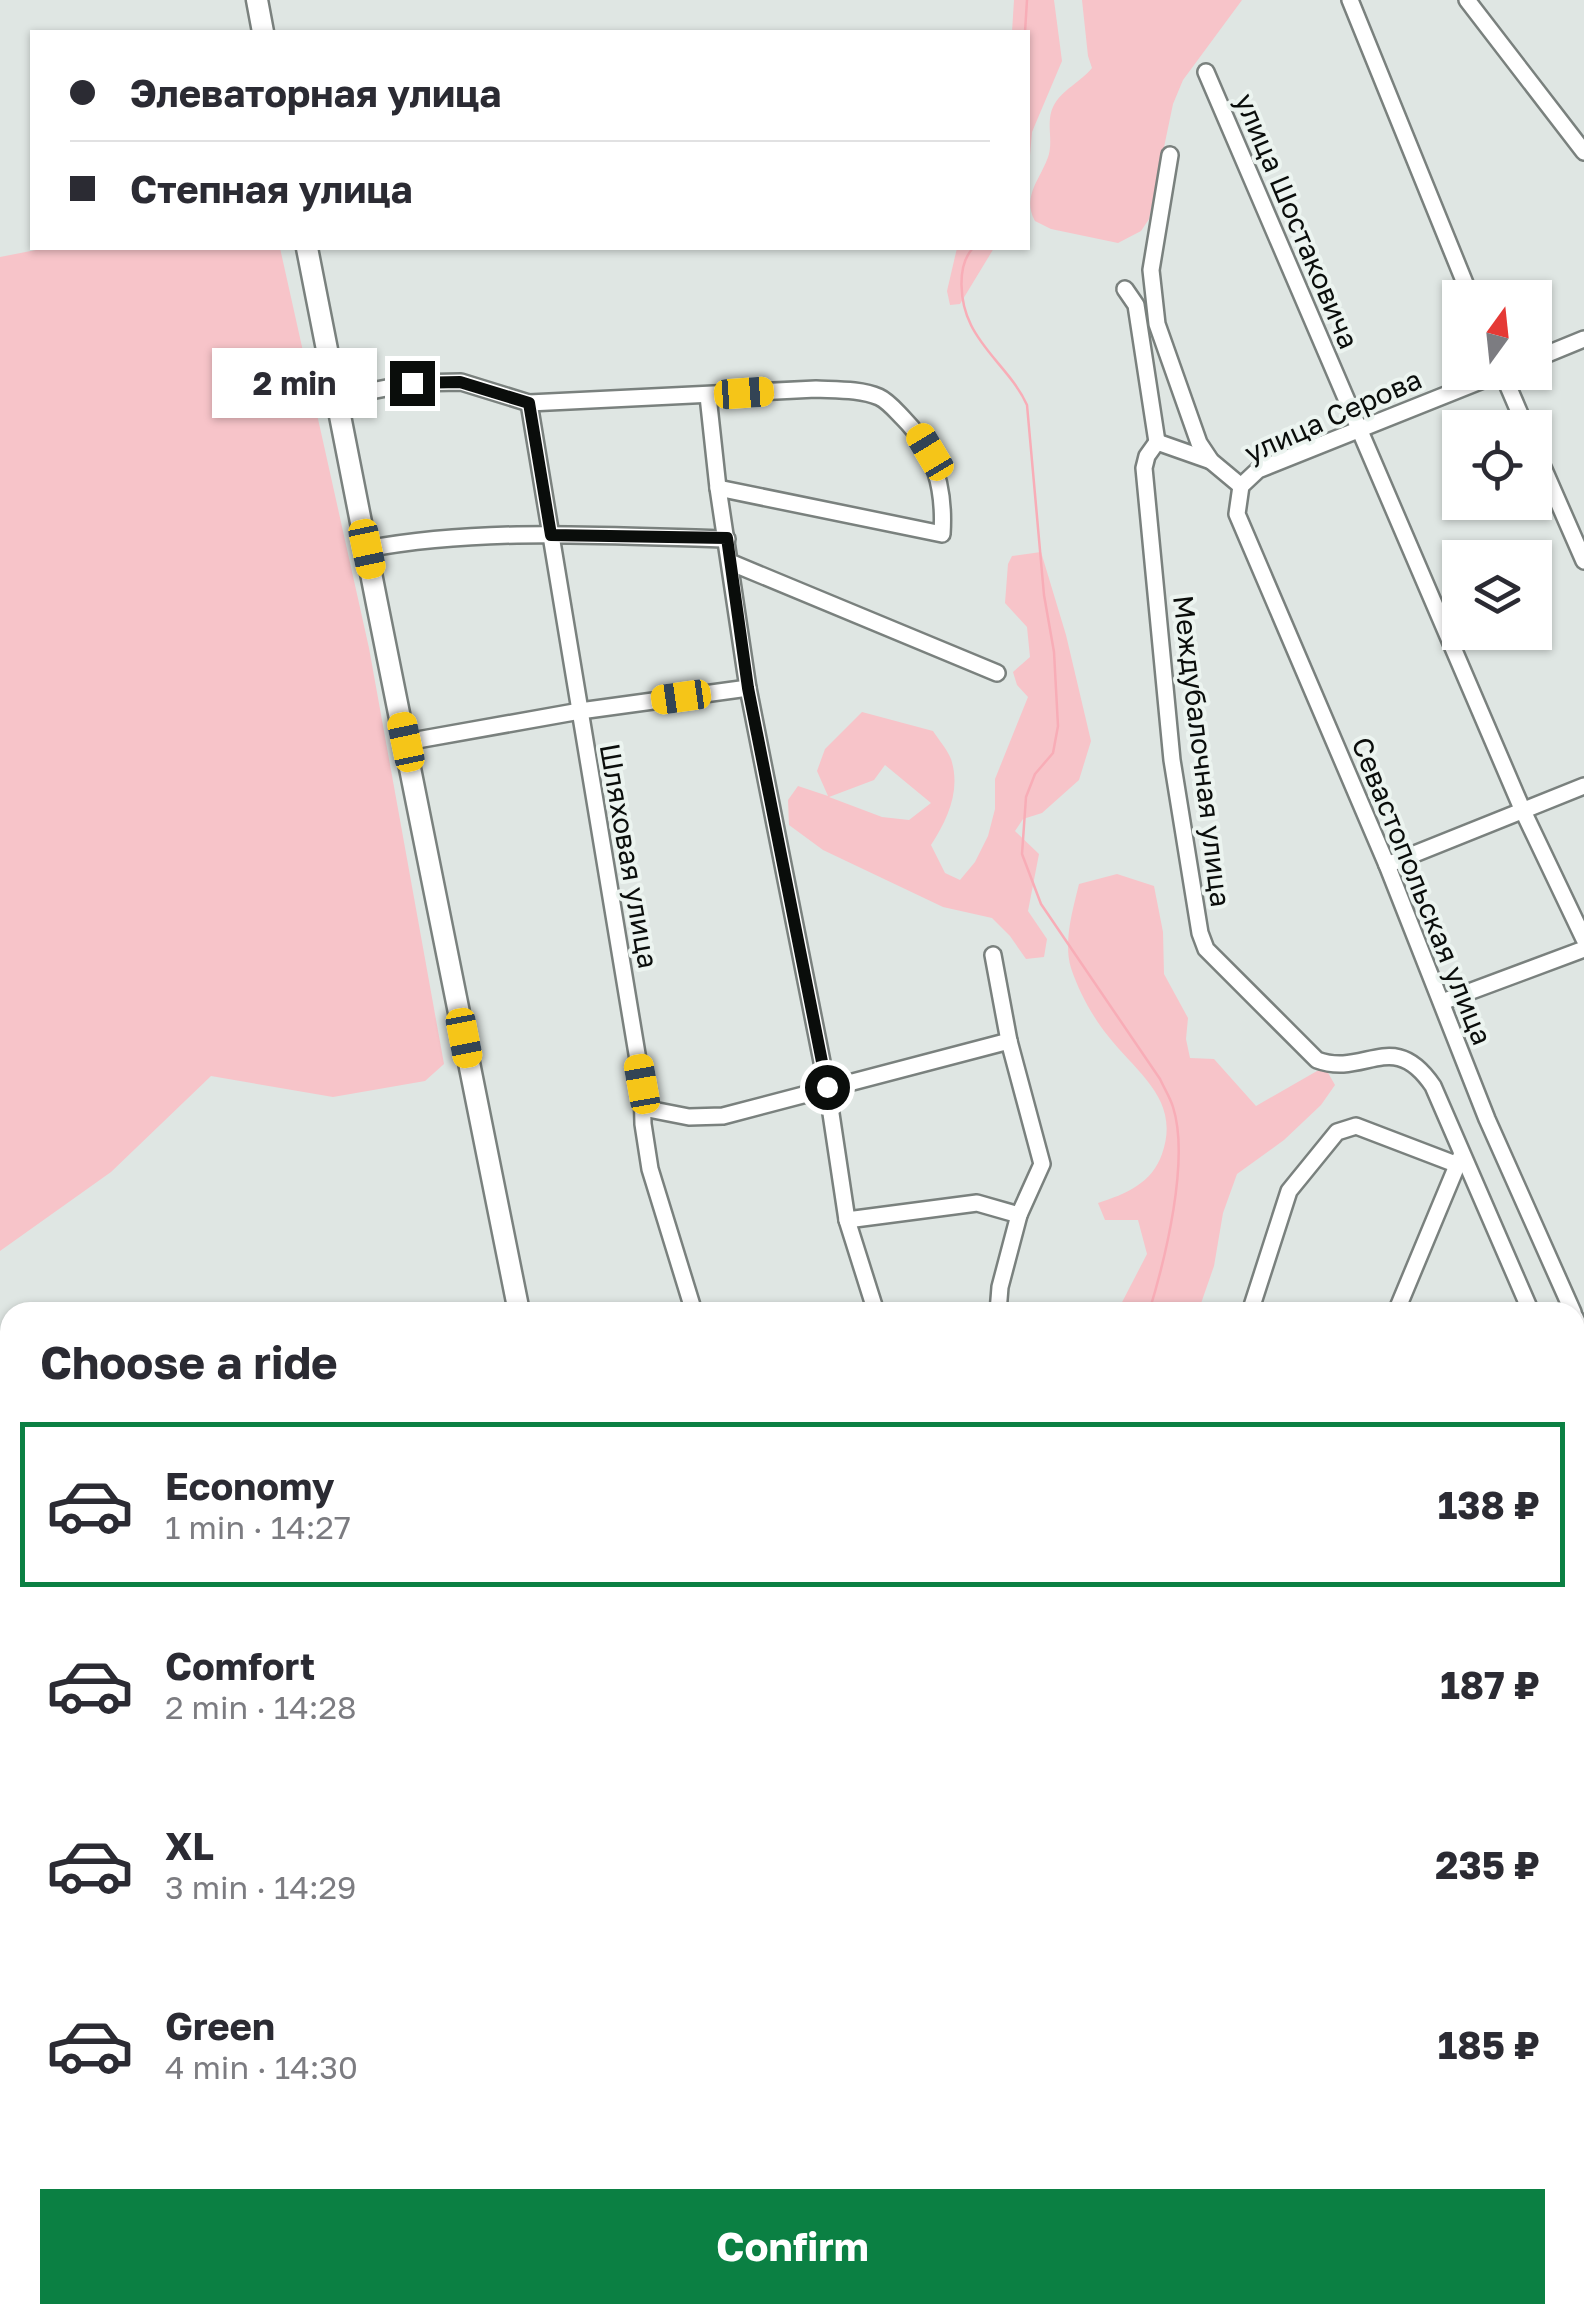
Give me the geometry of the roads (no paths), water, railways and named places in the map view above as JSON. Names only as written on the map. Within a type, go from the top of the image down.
[{"type":"main road","points":[[256,0],[263,30]]},
{"type":"main road","points":[[308,250],[517,1302]]},
{"type":"street","points":[[1350,0],[1464,280]]},
{"type":"street","points":[[1467,0],[1584,152]]},
{"type":"street","name":"улица Шостаковича","points":[[1206,72],[1523,811],[1584,939]]},
{"type":"street","points":[[1170,155],[1151,270],[1157,324],[1199,443],[1211,461],[1241,486]]},
{"type":"street","points":[[1125,289],[1136,305],[1157,442],[1211,461]]},
{"type":"street","points":[[1552,352],[1584,339]]},
{"type":"street","points":[[335,398],[412,383],[460,382],[529,403],[816,389],[878,397],[918,433],[930,452],[941,491],[942,534],[718,488]]},
{"type":"street","name":"улица Серова","points":[[1241,486],[1268,465],[1457,390]]},
{"type":"street","points":[[708,396],[748,688],[827,1087],[846,1220],[873,1302]]},
{"type":"street","name":"Шляховая улица","points":[[529,403],[642,1084],[644,1140],[691,1302]]},
{"type":"street","name":"Междубалочная улица","points":[[1157,442],[1144,468],[1170,741],[1200,934],[1206,949],[1317,1060],[1339,1064],[1390,1057],[1413,1062],[1433,1086],[1460,1159]]},
{"type":"street","name":"Севастопольская улица","points":[[1241,486],[1236,505],[1242,530],[1388,865],[1487,1118],[1568,1302]]},
{"type":"street","points":[[1552,488],[1584,562]]},
{"type":"street","points":[[367,549],[415,540],[551,535],[727,538]]},
{"type":"street","points":[[732,564],[997,673]]},
{"type":"street","points":[[406,742],[580,711],[748,688]]},
{"type":"street","points":[[1388,865],[1584,786]]},
{"type":"street","points":[[1442,1002],[1584,949]]},
{"type":"street","points":[[993,955],[1009,1041],[1042,1156],[1040,1173],[1020,1215],[999,1302]]},
{"type":"street","points":[[643,1108],[689,1117],[723,1116],[1009,1041]]},
{"type":"street","points":[[1253,1302],[1289,1190],[1337,1132],[1356,1126],[1460,1159],[1526,1302]]},
{"type":"street","points":[[1400,1302],[1460,1159]]},
{"type":"street","points":[[846,1220],[977,1204],[1020,1215]]},
{"type":"waterway","points":[[1025,30],[1027,0]]},
{"type":"waterway","points":[[972,250],[962,274],[967,316],[1027,405],[1044,595],[1054,652],[1058,726],[1053,753],[1035,774],[1026,797],[1022,854],[1041,904],[1160,1079],[1172,1103],[1178,1129],[1173,1210],[1152,1302]]}]
